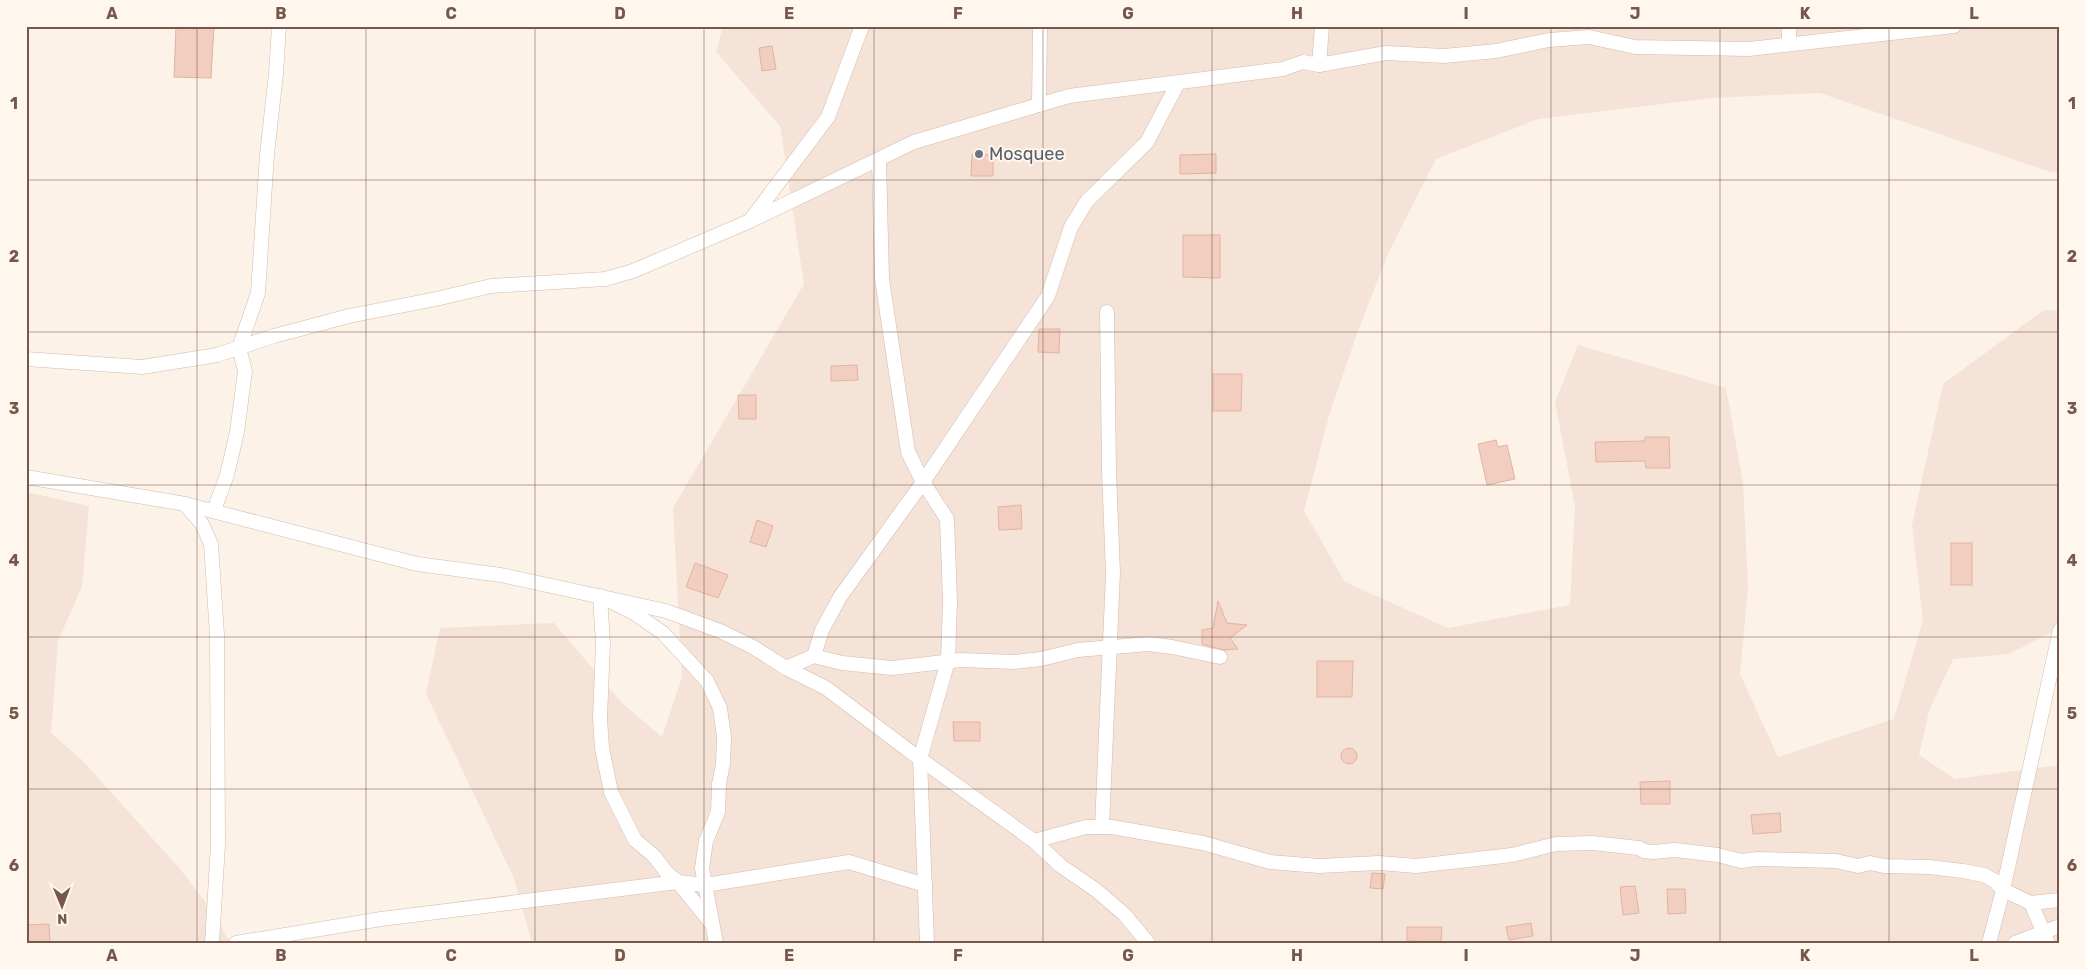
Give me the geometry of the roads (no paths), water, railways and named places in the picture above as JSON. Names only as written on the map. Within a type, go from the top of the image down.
[{"type":"street","points":[[214,510],[227,476],[237,432],[245,371],[239,348],[258,293],[267,154],[279,26]]},
{"type":"street","points":[[750,221],[828,117],[862,26]]},
{"type":"street","points":[[1038,105],[1040,26]]},
{"type":"street","points":[[1319,65],[1322,26]]},
{"type":"street","points":[[1789,26],[1789,44]]},
{"type":"street","points":[[26,359],[142,367],[217,356],[274,336],[349,316],[491,286],[606,279],[633,271],[750,221],[914,142],[1069,96],[1283,69],[1303,62],[1319,65],[1386,53],[1444,56],[1496,51],[1549,40],[1589,37],[1634,47],[1749,49],[1954,26]]},
{"type":"street","points":[[814,656],[822,630],[840,597],[923,482],[1048,296],[1071,227],[1087,201],[1147,142],[1178,83]]},
{"type":"street","points":[[880,160],[882,279],[908,452],[923,482],[946,519],[950,602],[948,661],[920,759],[927,943]]},
{"type":"street","points":[[1102,827],[1113,573],[1109,470],[1108,312]]},
{"type":"street","points":[[26,477],[214,510],[417,564],[501,575],[666,611],[720,631],[753,647],[786,668],[826,688],[1034,841],[1060,866],[1096,890],[1124,914],[1148,943]]},
{"type":"street","points":[[185,504],[202,524],[211,544],[217,634],[218,844],[212,943]]},
{"type":"street","points":[[600,596],[603,644],[600,718],[602,748],[611,792],[635,840],[654,856],[667,873],[678,882],[712,924]]},
{"type":"street","points":[[600,596],[664,633],[708,681],[720,708],[724,737],[723,764],[718,784],[718,812],[706,841],[702,868],[716,943]]},
{"type":"street","points":[[1989,943],[2055,674],[2060,630]]},
{"type":"street","points":[[786,668],[814,656],[842,664],[892,668],[914,667],[948,661],[987,660],[1014,662],[1078,650],[1148,644],[1220,657]]},
{"type":"street","points":[[1034,841],[1086,826],[1102,827],[1202,843],[1270,862],[1319,866],[1379,863],[1416,866],[1512,855],[1556,844],[1592,843],[1639,848],[1644,851],[1667,852],[1675,850],[1718,855],[1741,861],[1757,858],[1767,860],[1836,861],[1858,866],[1870,863],[1884,866],[1929,867],[1984,876],[1995,881],[2003,890],[2031,903],[2060,900]]},
{"type":"street","points":[[236,943],[382,919],[678,882],[705,885],[849,862],[926,885]]},
{"type":"street","points":[[2031,903],[2045,938]]},
{"type":"street","points":[[2016,943],[2045,938],[2060,926]]},
{"type":"place","name":"Mosquee","points":[[979,154]]}]
